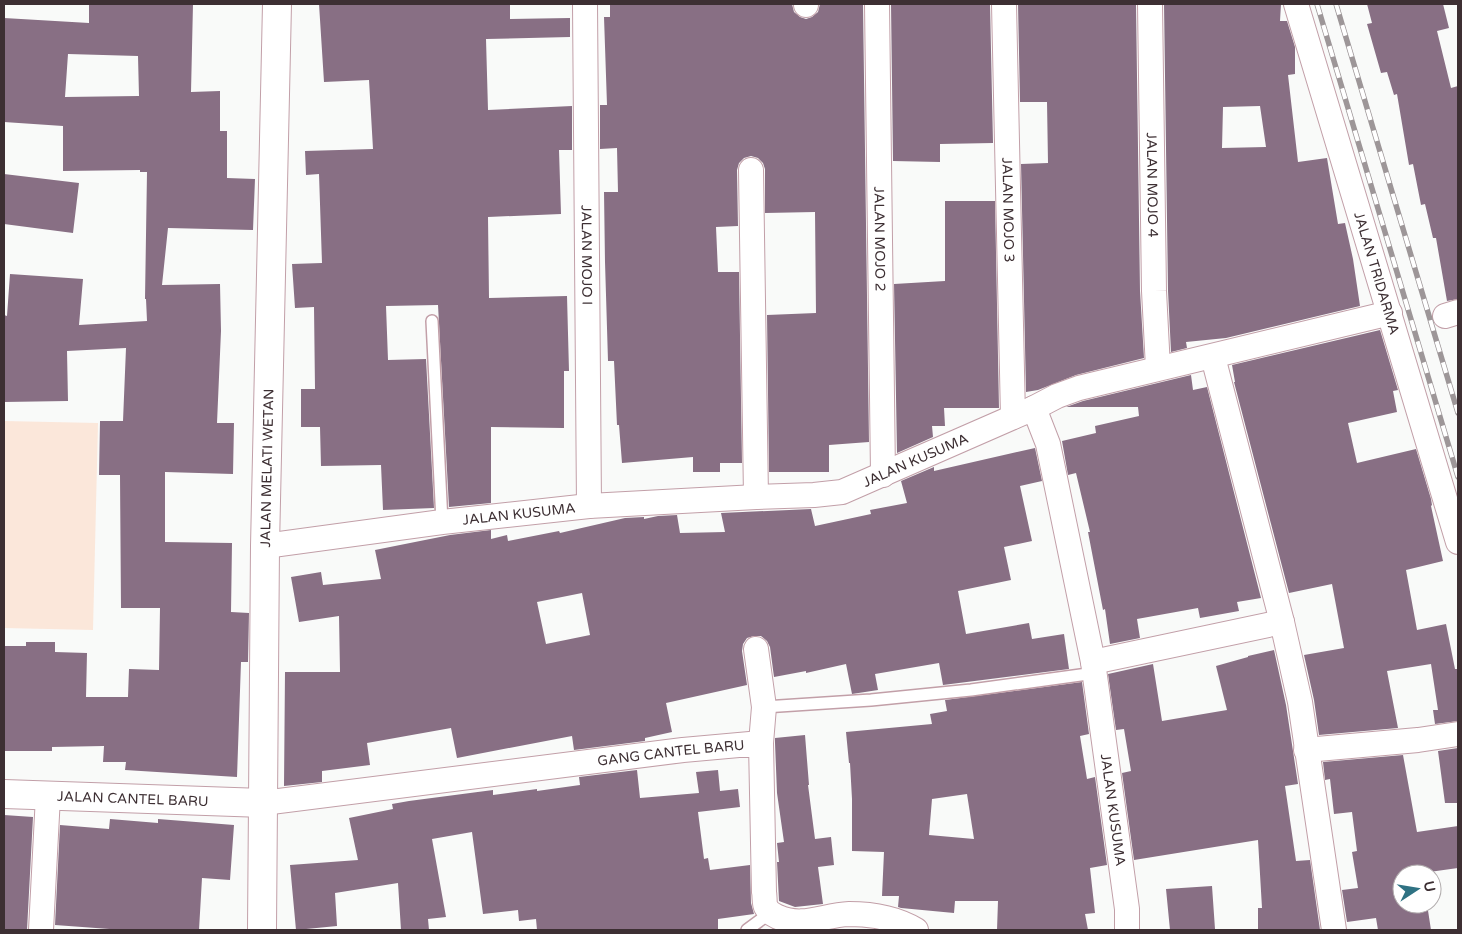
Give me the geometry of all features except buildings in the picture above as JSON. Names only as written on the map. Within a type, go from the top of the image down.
[{"type":"street","name":"JALAN MELATI WETAN","points":[[262,930],[265,546],[277,4]]},
{"type":"street","name":"JALAN MOJO I","points":[[585,4],[589,506]]},
{"type":"street","name":"JALAN MOJO 2","points":[[877,4],[883,475]]},
{"type":"street","name":"JALAN MOJO 3","points":[[1004,4],[1024,412]]},
{"type":"street","name":"JALAN MOJO 4","points":[[1150,4],[1154,281],[1158,368]]},
{"type":"street","name":"JALAN TRIDARMA","points":[[1296,4],[1458,542]]},
{"type":"street","points":[[751,170],[756,497]]},
{"type":"street","points":[[1024,412],[1079,388],[1390,313]]},
{"type":"street","points":[[1213,357],[1282,622],[1300,702],[1334,930]]},
{"type":"street","name":"JALAN KUSUMA","points":[[265,546],[442,522],[589,506],[842,492],[1024,412],[1048,444],[1094,668],[1127,909],[1127,930]]},
{"type":"street","points":[[1094,668],[1282,622]]},
{"type":"street","points":[[756,649],[764,707],[761,744]]},
{"type":"street","points":[[1306,750],[1418,740],[1458,734]]},
{"type":"street","name":"GANG CANTEL BARU","points":[[263,802],[683,750],[761,744],[764,892],[766,906],[770,914]]},
{"type":"street","name":"JALAN CANTEL BARU","points":[[4,794],[263,802]]},
{"type":"street","points":[[41,930],[48,796]]},
{"type":"street","points":[[770,914],[802,926],[848,914],[874,916],[889,919],[916,930]]},
{"type":"lane","points":[[432,321],[442,522]]},
{"type":"lane","points":[[764,707],[871,700],[970,690],[1094,668]]},
{"type":"lane","points":[[747,930],[770,914]]},
{"type":"shaded area","points":[[4,421],[98,423],[93,630],[4,628]]},
{"type":"railway","points":[[1317,4],[1458,477]]},
{"type":"railway","points":[[1336,4],[1458,413]]}]
